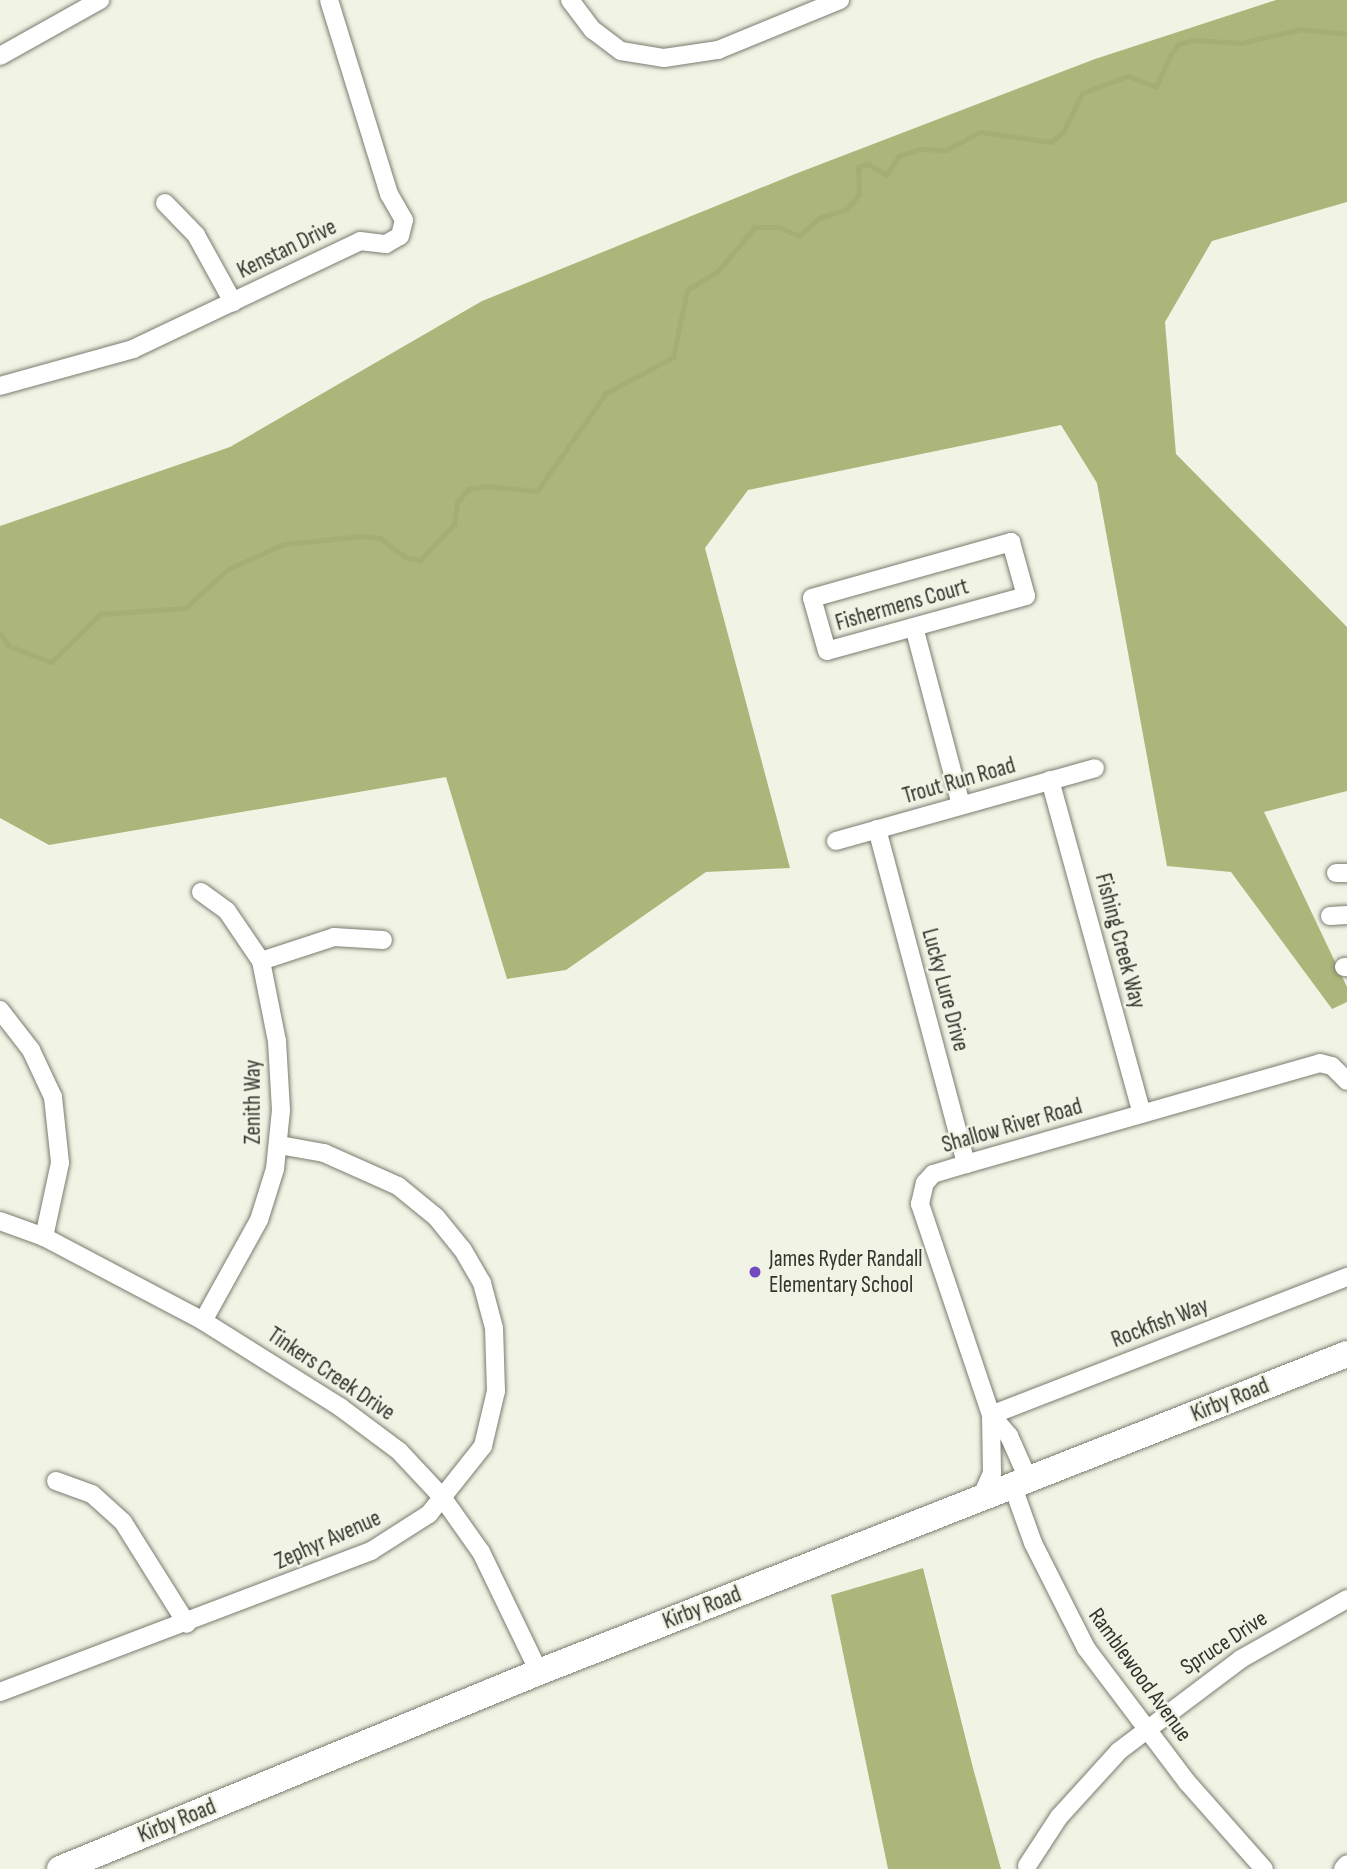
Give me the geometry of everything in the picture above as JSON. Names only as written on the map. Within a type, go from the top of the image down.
[{"type":"main road","name":"Kirby Road","points":[[60,1869],[539,1672],[1347,1354]]},
{"type":"street","points":[[0,56],[100,0]]},
{"type":"street","name":"Kenstan Drive","points":[[0,386],[133,349],[360,241],[394,241],[404,229],[401,211],[389,194],[329,0]]},
{"type":"street","points":[[570,0],[593,30],[621,51],[664,58],[718,50],[835,1]]},
{"type":"street","points":[[165,203],[196,235],[233,302]]},
{"type":"street","name":"Fishermens Court","points":[[1011,542],[1026,596],[914,627],[827,651],[812,598],[1011,542]]},
{"type":"street","points":[[914,627],[961,805]]},
{"type":"street","name":"Trout Run Road","points":[[836,841],[1095,768]]},
{"type":"street","name":"Fishing Creek Way","points":[[1050,780],[1142,1114]]},
{"type":"street","name":"Lucky Lure Drive","points":[[877,829],[966,1164]]},
{"type":"street","name":"Zenith Way","points":[[201,892],[227,911],[261,961],[278,1053],[279,1145],[259,1220],[203,1321]]},
{"type":"street","points":[[261,961],[334,937],[383,940]]},
{"type":"street","points":[[0,1010],[31,1050],[53,1097],[60,1163],[44,1237]]},
{"type":"street","name":"Shallow River Road","points":[[980,1500],[992,1473],[991,1415],[920,1204],[920,1192],[933,1174],[1320,1063],[1332,1066],[1347,1081]]},
{"type":"street","name":"Zephyr Avenue","points":[[0,1692],[187,1624],[372,1551],[412,1528],[475,1460],[494,1409],[497,1352],[482,1283],[449,1231],[398,1186],[324,1153],[279,1145]]},
{"type":"street","name":"Tinkers Creek Drive","points":[[0,1222],[44,1237],[203,1321],[366,1425],[399,1451],[442,1497],[493,1570],[539,1672]]},
{"type":"street","name":"Rockfish Way","points":[[991,1415],[1347,1277]]},
{"type":"street","name":"Shallow River Road","points":[[991,1415],[1009,1436],[1021,1484]]},
{"type":"street","points":[[56,1481],[92,1494],[123,1521],[187,1624]]},
{"type":"street","name":"Ramblewood Avenue","points":[[1021,1484],[1069,1620],[1145,1730],[1264,1869]]},
{"type":"street","name":"Spruce Drive","points":[[1027,1866],[1086,1784],[1145,1730],[1241,1659],[1347,1599]]},
{"type":"street","points":[[1343,1869],[1347,1864]]},
{"type":"green space","points":[[1276,0],[1347,0],[1347,202],[1212,241],[1165,322],[1176,454],[1347,627],[1347,791],[1264,812],[1347,987],[1347,1002],[1332,1009],[1231,872],[1167,866],[1097,483],[1061,425],[748,490],[705,548],[790,868],[706,872],[566,970],[507,979],[446,777],[49,845],[0,818],[0,526],[230,447],[482,301],[795,174],[1095,59]]},
{"type":"green space","points":[[923,1568],[1001,1869],[888,1869],[831,1595]]},
{"type":"waterway","points":[[0,634],[9,646],[51,662],[100,614],[185,608],[228,569],[284,544],[363,536],[380,538],[405,557],[420,560],[454,524],[457,502],[468,489],[486,486],[537,491],[606,393],[673,357],[687,290],[717,272],[755,227],[778,227],[799,236],[819,218],[847,209],[859,194],[858,167],[868,164],[886,175],[899,156],[920,149],[946,150],[980,132],[1051,142],[1063,132],[1082,93],[1128,76],[1156,87],[1170,55],[1179,44],[1194,40],[1241,43],[1301,29],[1347,34]]},
{"type":"place","name":"James Ryder Randall Elementary School","points":[[755,1272]]}]
